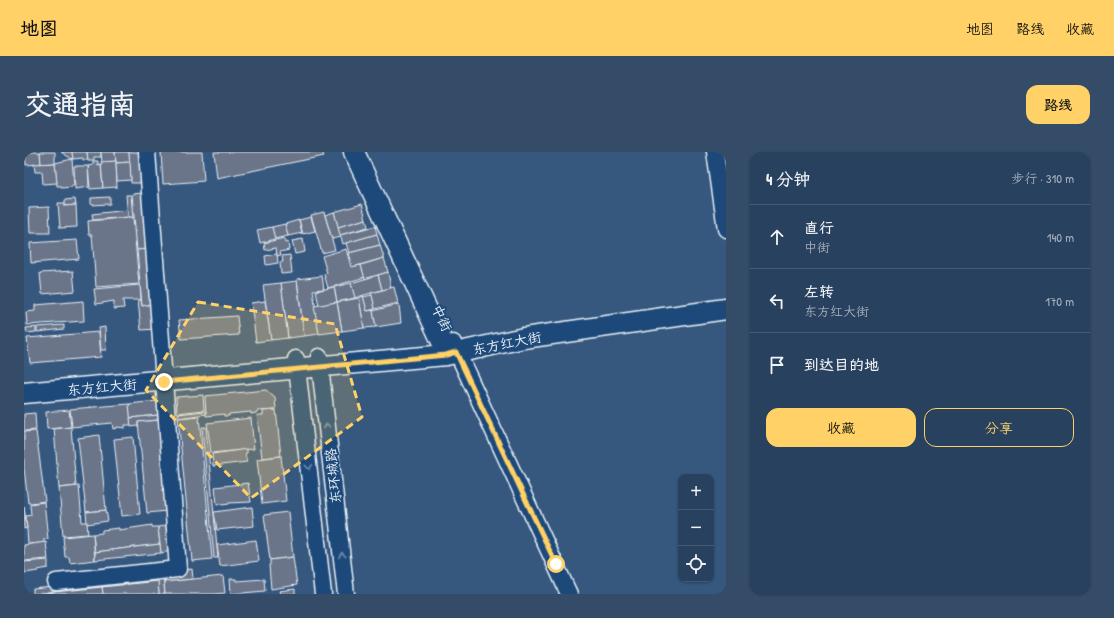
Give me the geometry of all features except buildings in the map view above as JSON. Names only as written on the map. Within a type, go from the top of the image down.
[{"type":"main road","name":"中街","points":[[354,152],[451,346]]},
{"type":"main road","name":"中街","points":[[364,152],[451,346]]},
{"type":"main road","name":"东方红大街","points":[[451,346],[726,303]]},
{"type":"main road","name":"东方红大街","points":[[24,393],[163,377],[320,362],[524,338],[726,309]]},
{"type":"main road","name":"东方红大街","points":[[24,385],[163,377]]},
{"type":"street","points":[[56,582],[178,569],[146,152]]},
{"type":"street","points":[[715,152],[726,229]]},
{"type":"street","name":"中街","points":[[451,346],[569,594]]},
{"type":"street","name":"东环城路","points":[[320,362],[346,594]]},
{"type":"street","name":"东环城路","points":[[297,364],[323,594]]},
{"type":"highlighted area","points":[[198,302],[335,324],[362,417],[251,498],[146,390]]},
{"type":"route","points":[[164,382],[446,355],[456,352],[556,564]]}]
